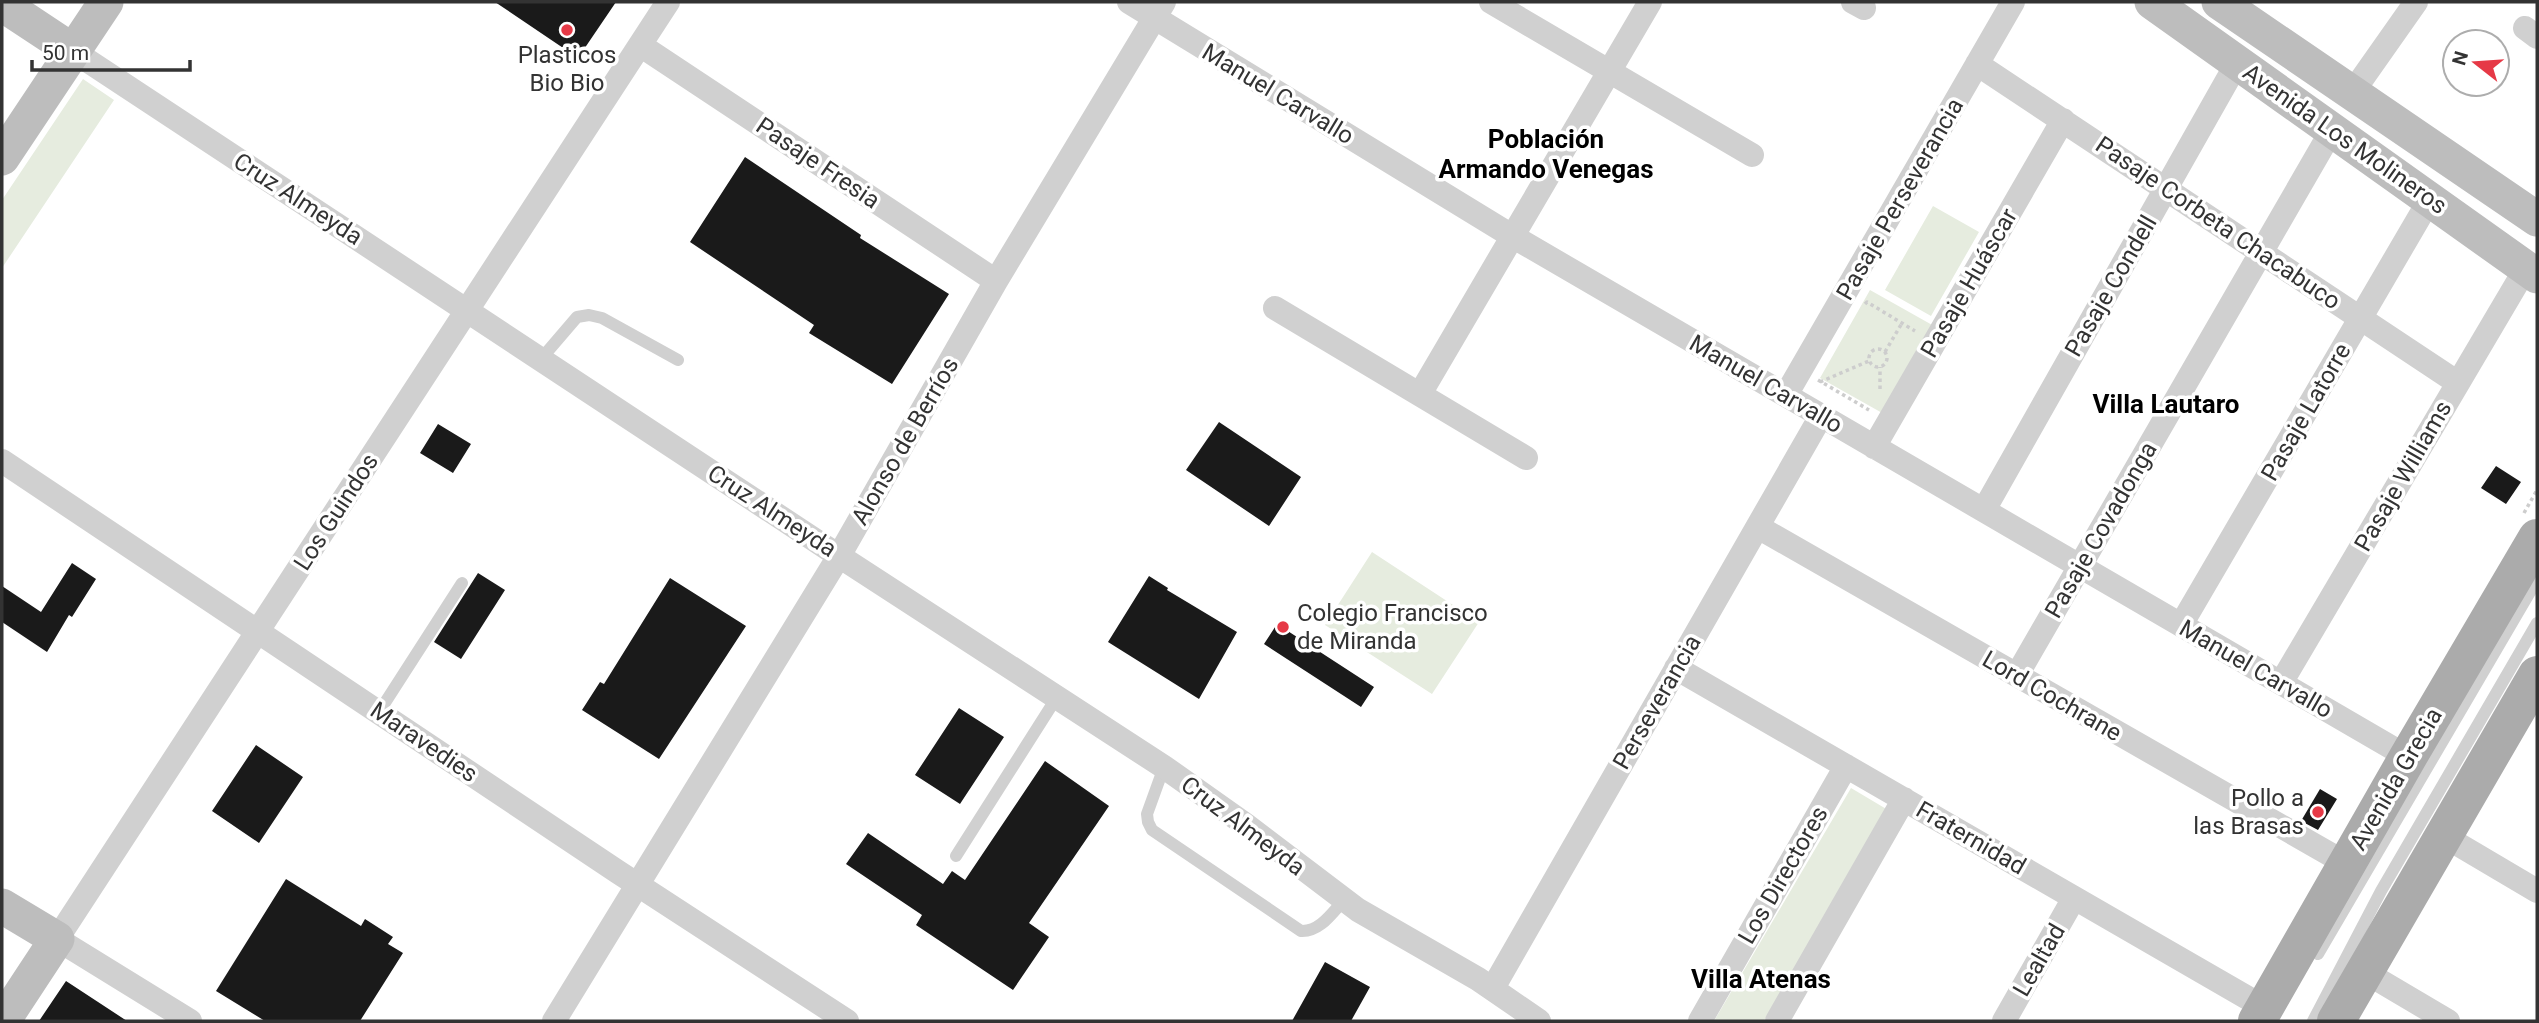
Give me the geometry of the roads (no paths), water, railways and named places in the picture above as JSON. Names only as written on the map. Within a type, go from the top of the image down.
[{"type":"main road","name":"Avenida Grecia","points":[[2261,1015],[2537,538]]},
{"type":"main road","points":[[2336,1021],[2537,676]]},
{"type":"street","points":[[2,158],[106,2]]},
{"type":"street","name":"Los Guindos","points":[[3,1021],[668,2]]},
{"type":"street","name":"Manuel Carvallo","points":[[1129,2],[1159,10],[1512,236],[2408,757]]},
{"type":"street","points":[[1491,2],[1752,155]]},
{"type":"street","points":[[1420,394],[1650,2]]},
{"type":"street","name":"Pasaje Perseverancia","points":[[1786,395],[2013,2]]},
{"type":"street","name":"Avenida Los Molineros","points":[[2152,2],[2531,272]]},
{"type":"street","points":[[2351,93],[2416,2]]},
{"type":"street","name":"Cruz Almeyda","points":[[2,4],[1164,767],[1344,900],[1493,988],[1539,1021]]},
{"type":"street","name":"Avenida Los Molineros","points":[[2231,5],[2351,93],[2537,219]]},
{"type":"street","name":"Alonso de Berríos","points":[[554,1021],[839,556],[996,281],[1159,10]]},
{"type":"street","name":"Pasaje Fresia","points":[[640,45],[996,281]]},
{"type":"street","name":"Pasaje Condell","points":[[1984,510],[2237,62]]},
{"type":"street","name":"Pasaje Corbeta Chacabuco","points":[[1978,64],[2458,383]]},
{"type":"street","name":"Pasaje Huáscar","points":[[1874,446],[2063,120]]},
{"type":"street","name":"Pasaje Covadonga","points":[[2017,675],[2332,130]]},
{"type":"street","name":"Pasaje Latorre","points":[[2181,625],[2430,200]]},
{"type":"street","name":"Pasaje Williams","points":[[2281,683],[2458,383],[2531,272]]},
{"type":"street","points":[[1275,308],[1526,457]]},
{"type":"street","name":"Perseverancia","points":[[1493,988],[1821,416]]},
{"type":"street","name":"Maravedies","points":[[2,461],[847,1021]]},
{"type":"street","name":"Lord Cochrane","points":[[1758,527],[2347,864]]},
{"type":"street","name":"Fraternidad","points":[[1676,668],[2074,898],[2261,1015]]},
{"type":"street","name":"Los Directores","points":[[1700,1021],[1846,766]]},
{"type":"street","points":[[1777,1021],[1904,799]]},
{"type":"street","points":[[2444,836],[2537,891]]},
{"type":"street","name":"Lealtad","points":[[2004,1021],[2074,898]]},
{"type":"street","points":[[2,906],[190,1021]]},
{"type":"street","points":[[2365,972],[2448,1021]]},
{"type":"lane","points":[[541,359],[577,317],[589,315],[602,318],[678,360]]},
{"type":"lane","points":[[2314,961],[2537,580]]},
{"type":"lane","points":[[379,712],[461,583]]},
{"type":"lane","points":[[2313,1021],[2381,891],[2537,623]]},
{"type":"lane","points":[[956,856],[1057,697]]},
{"type":"lane","points":[[1164,767],[1147,814],[1147,822],[1152,830],[1301,931],[1310,932],[1318,928],[1344,900]]},
{"type":"place","name":"Plasticos Bio Bio","points":[[567,30]]},
{"type":"place","name":"Colegio Francisco de Miranda","points":[[1283,627]]},
{"type":"place","name":"Pollo a las Brasas","points":[[2318,812]]},
{"type":"district","name":"Población Armando Venegas","points":[[1546,154]]},
{"type":"district","name":"Villa Lautaro","points":[[2166,404]]},
{"type":"district","name":"Villa Atenas","points":[[1761,979]]}]
